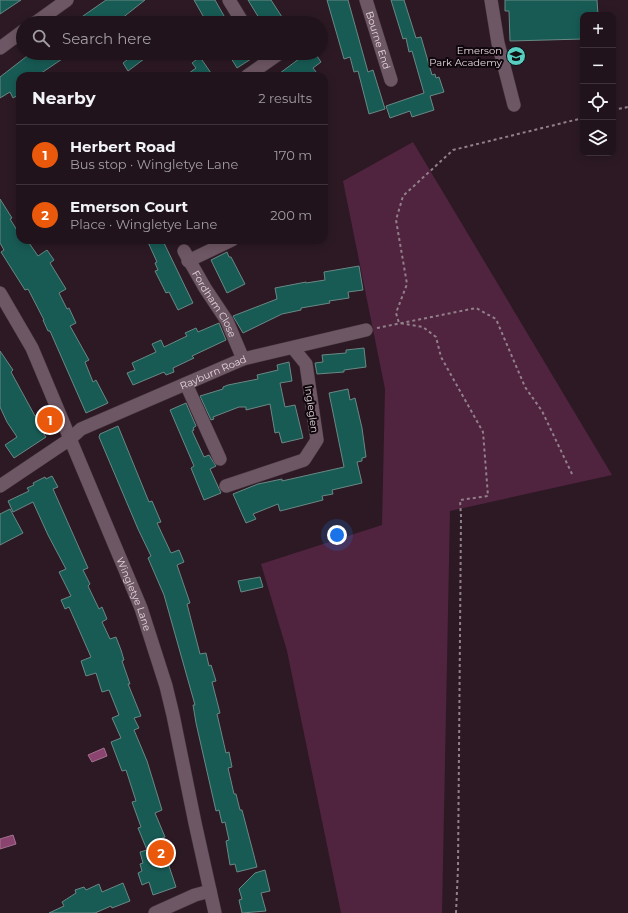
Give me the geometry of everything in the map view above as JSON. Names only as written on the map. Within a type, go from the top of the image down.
[{"type":"street","points":[[45,16],[67,0]]},
{"type":"street","points":[[229,0],[239,16]]},
{"type":"street","name":"Bourne End","points":[[366,0],[390,80]]},
{"type":"street","points":[[491,0],[499,49],[514,105]]},
{"type":"street","points":[[0,48],[16,36]]},
{"type":"street","points":[[252,72],[262,60]]},
{"type":"street","name":"Fordham Close","points":[[220,244],[186,256],[227,321],[243,359]]},
{"type":"street","name":"Wingletye Lane","points":[[0,293],[32,348],[128,575],[162,673],[173,715],[215,913]]},
{"type":"street","name":"Rayburn Road","points":[[0,486],[70,439],[81,429],[243,359],[366,330]]},
{"type":"street","name":"Ingleglen","points":[[226,486],[304,460],[317,440],[306,364],[293,348]]},
{"type":"street","points":[[186,384],[220,459]]},
{"type":"street","points":[[155,913],[195,895],[210,891]]},
{"type":"path","points":[[616,109],[628,107]]},
{"type":"path","points":[[400,323],[396,313],[407,284],[396,220],[403,196],[453,150],[580,119]]},
{"type":"path","points":[[366,330],[476,308],[496,319],[525,387],[542,411],[573,476]]},
{"type":"path","points":[[400,323],[423,327],[436,337],[441,357],[483,432],[488,496],[460,500],[462,516],[458,868],[456,913]]},
{"type":"shaded area","points":[[413,142],[612,475],[450,511],[442,913],[341,913],[287,651],[261,564],[382,525],[385,389],[343,181]]},
{"type":"shaded area","points":[[104,748],[107,756],[92,762],[88,755]]},
{"type":"shaded area","points":[[13,835],[16,844],[0,849],[0,839]]},
{"type":"building","points":[[0,0],[21,0],[0,14]]},
{"type":"building","points":[[106,0],[145,0],[125,16],[83,16]]},
{"type":"building","points":[[194,0],[215,0],[224,16],[203,16]]},
{"type":"building","points":[[248,0],[271,0],[281,16],[258,16]]},
{"type":"building","points":[[327,0],[348,0],[368,72],[373,70],[385,109],[369,114],[358,71],[354,72],[350,57],[344,59]]},
{"type":"building","points":[[391,0],[404,0],[416,38],[421,37],[432,75],[435,74],[436,78],[439,77],[444,92],[430,96],[434,110],[412,117],[410,111],[390,118],[386,106],[424,93],[412,51],[409,52],[406,38],[403,39]]},
{"type":"building","points":[[505,0],[597,0],[598,12],[580,12],[580,39],[510,41],[509,11],[505,11]]},
{"type":"building","points":[[22,60],[61,60],[43,72],[16,72],[16,96],[13,98],[10,92],[0,98],[0,77]]},
{"type":"building","points":[[127,60],[143,60],[128,71],[123,63]]},
{"type":"building","points":[[196,60],[202,60],[210,72],[190,72],[196,68],[192,63]]},
{"type":"building","points":[[232,60],[249,60],[237,68]]},
{"type":"building","points":[[298,60],[320,60],[321,62],[313,68],[316,72],[281,72]]},
{"type":"building","points":[[0,199],[12,218],[10,219],[16,229],[16,244],[30,244],[38,256],[47,250],[54,260],[50,263],[66,289],[59,293],[67,309],[69,308],[76,323],[70,326],[89,360],[85,362],[93,382],[96,380],[108,403],[86,413],[50,331],[48,331],[28,289],[25,290],[1,252],[4,250],[0,243]]},
{"type":"building","points":[[149,244],[164,244],[193,303],[178,310],[169,292],[166,293],[155,271],[158,270],[155,263],[157,262]]},
{"type":"building","points":[[227,252],[245,284],[227,293],[211,260]]},
{"type":"building","points":[[359,266],[363,290],[348,292],[349,298],[329,301],[330,303],[301,308],[301,310],[282,314],[243,333],[233,316],[277,299],[275,288],[325,280],[324,272]]},
{"type":"building","points":[[219,323],[226,340],[192,356],[194,358],[173,368],[174,372],[166,375],[164,372],[133,385],[127,373],[135,370],[132,363],[156,352],[152,344],[161,340],[164,347],[187,336],[185,333],[196,328],[198,332]]},
{"type":"building","points":[[364,348],[366,367],[344,370],[344,372],[317,374],[315,363],[323,362],[322,355],[346,353],[346,350]]},
{"type":"building","points":[[0,351],[13,370],[11,372],[35,416],[40,413],[49,430],[44,434],[46,437],[14,458],[5,445],[17,437],[7,422],[0,407]]},
{"type":"building","points":[[289,362],[292,381],[280,383],[285,407],[295,405],[303,438],[282,443],[279,432],[275,433],[270,404],[246,410],[246,407],[239,407],[213,417],[214,419],[211,420],[200,396],[223,389],[223,387],[228,385],[258,379],[257,375],[278,370],[277,365]]},
{"type":"building","points":[[348,389],[350,400],[355,398],[362,428],[366,457],[362,458],[362,461],[357,462],[362,483],[332,490],[333,494],[322,496],[323,500],[280,511],[278,504],[253,514],[256,519],[246,523],[233,494],[258,484],[282,479],[282,481],[344,467],[329,393]]},
{"type":"building","points":[[186,403],[196,426],[192,431],[204,457],[209,455],[216,466],[210,469],[221,493],[204,500],[191,468],[194,466],[170,410]]},
{"type":"building","points":[[118,426],[149,502],[152,501],[161,522],[157,523],[171,553],[179,550],[184,562],[177,565],[190,603],[187,604],[200,654],[206,653],[209,666],[211,665],[216,681],[212,682],[220,713],[217,714],[226,753],[229,752],[232,767],[228,768],[234,794],[236,794],[240,810],[242,810],[257,867],[237,872],[235,864],[230,865],[226,841],[229,840],[225,822],[222,823],[219,810],[216,811],[196,723],[193,705],[195,705],[164,595],[148,558],[151,556],[99,437],[100,434]]},
{"type":"building","points":[[52,476],[58,487],[53,489],[88,568],[83,570],[90,584],[88,586],[99,609],[102,607],[107,619],[102,622],[110,639],[116,637],[124,660],[122,661],[130,684],[128,684],[141,716],[134,718],[139,728],[134,730],[147,761],[162,810],[155,813],[165,837],[160,839],[176,887],[153,895],[149,882],[142,885],[138,873],[142,871],[140,864],[143,863],[140,852],[147,850],[138,828],[141,827],[132,802],[136,801],[126,770],[122,771],[111,742],[121,738],[112,718],[119,715],[109,690],[102,692],[96,673],[86,676],[81,661],[91,657],[69,607],[65,609],[61,600],[71,596],[59,572],[66,569],[33,502],[13,512],[8,501],[29,491],[27,488],[34,485],[33,483],[45,477],[46,479]]},
{"type":"building","points":[[10,509],[23,533],[0,545],[0,514]]},
{"type":"building","points":[[260,577],[263,587],[241,592],[238,581]]},
{"type":"building","points":[[265,870],[270,891],[261,893],[266,911],[242,913],[239,900],[242,899],[239,889],[255,873]]},
{"type":"building","points":[[123,883],[130,901],[112,908],[111,906],[95,913],[49,913],[64,906],[62,902],[76,893],[75,890],[84,887],[86,890],[99,884],[102,892]]},
{"type":"place","name":"Emerson Park Academy","points":[[516,56]]},
{"type":"place","name":"Herbert Road","points":[[50,420]]},
{"type":"place","name":"Emerson Court","points":[[161,853]]}]
